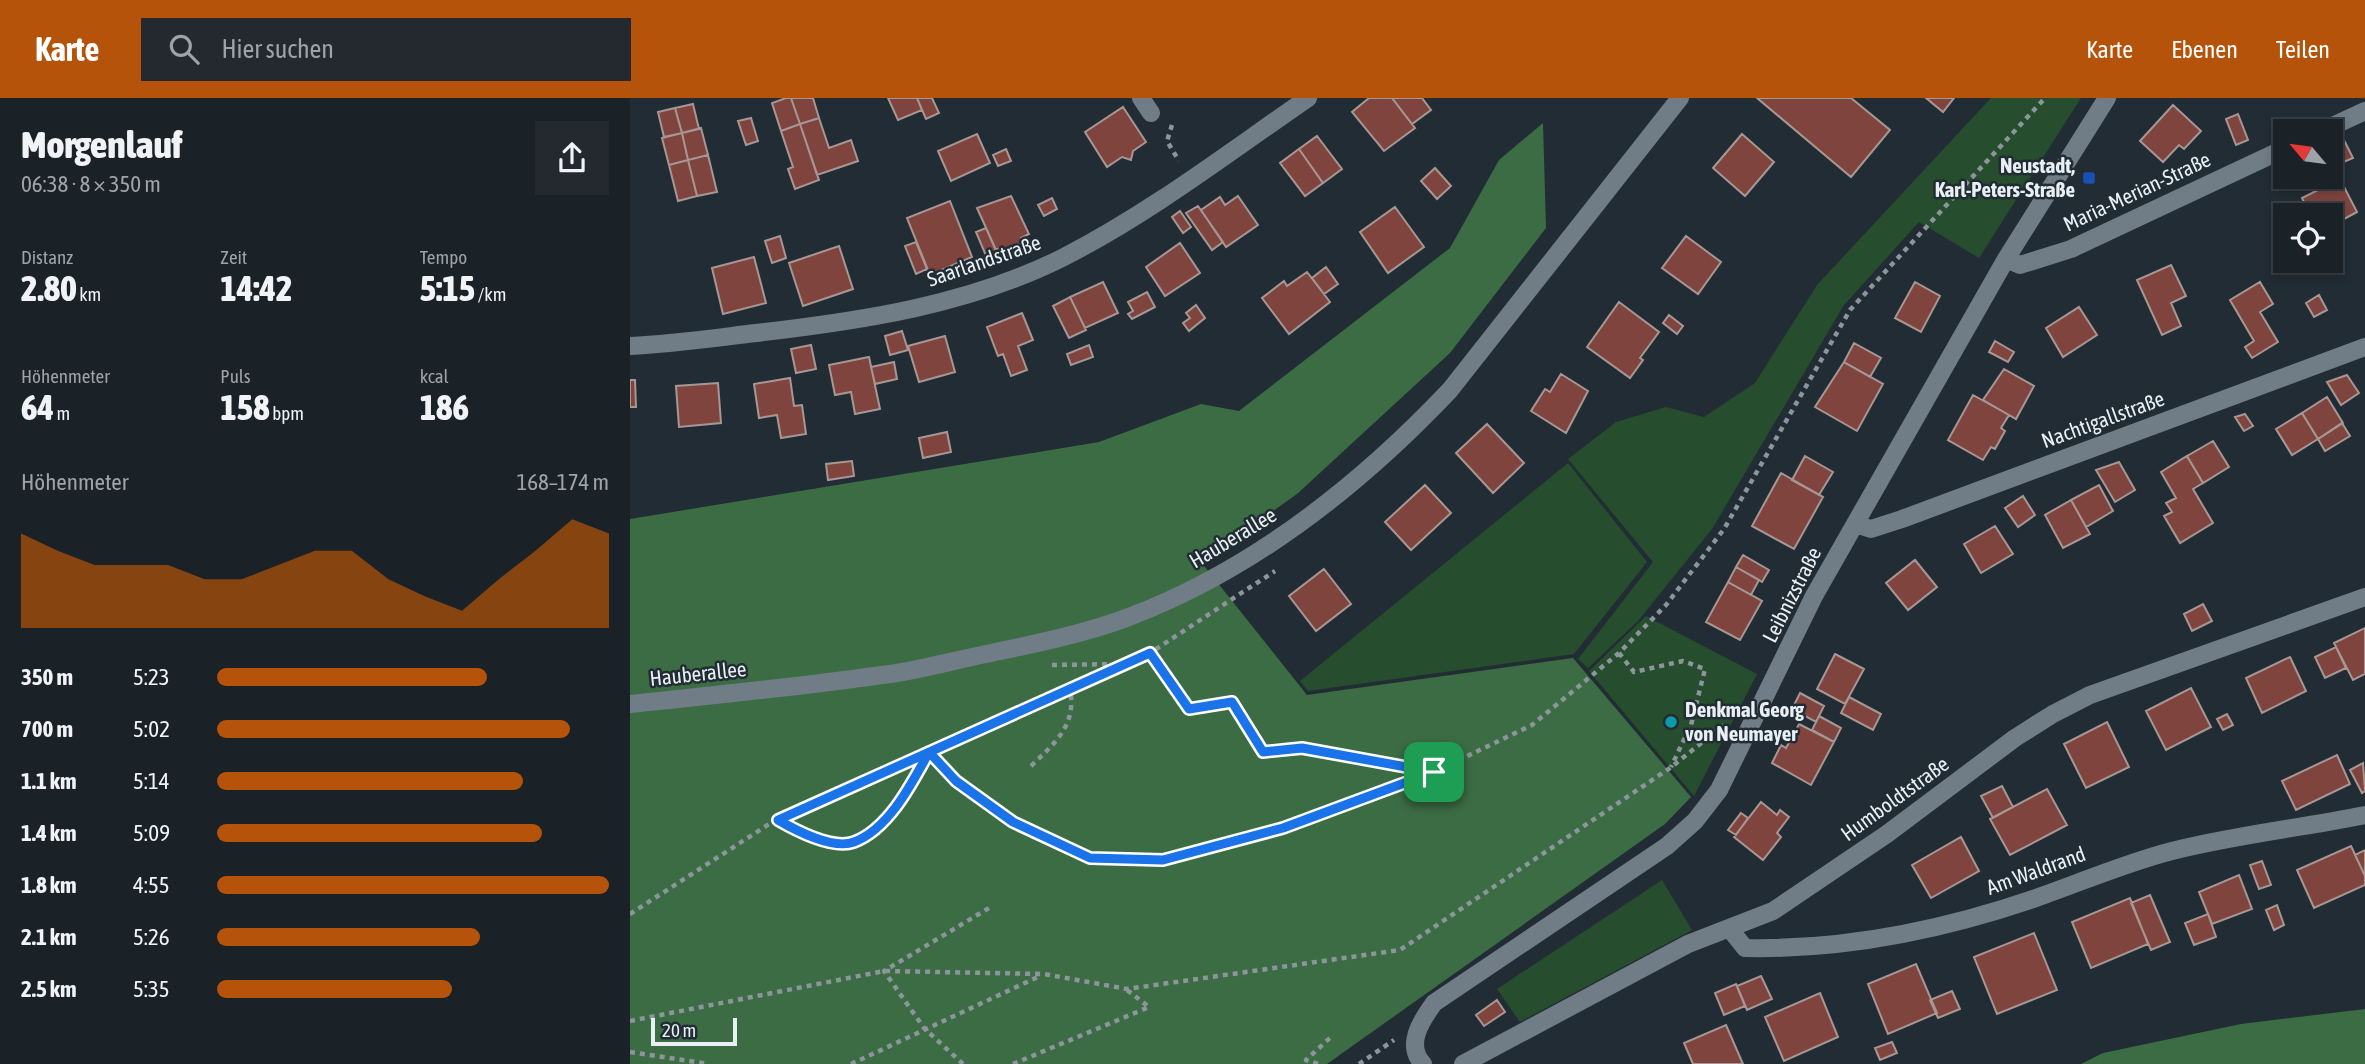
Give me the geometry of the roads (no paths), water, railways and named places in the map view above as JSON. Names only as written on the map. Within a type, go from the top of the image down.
[{"type":"street","name":"Saarlandstraße","points":[[630,346],[862,319],[960,297],[1061,258],[1121,226],[1307,98]]},
{"type":"street","name":"Hauberallee","points":[[630,704],[885,675],[1034,644],[1128,618],[1195,588],[1305,520],[1363,476],[1408,435],[1450,390],[1680,98]]},
{"type":"street","name":"Leibnizstraße","points":[[1423,1064],[1415,1053],[1414,1044],[1421,1022],[1434,1003],[1667,846],[1695,821],[1719,790],[1814,596],[2006,258],[2106,98]]},
{"type":"street","points":[[2343,121],[2365,111]]},
{"type":"street","name":"Maria-Merian-Straße","points":[[2006,258],[2020,265],[2071,249],[2273,154]]},
{"type":"street","name":"Nachtigallstraße","points":[[1855,524],[1871,529],[1902,519],[2365,347]]},
{"type":"street","name":"Humboldtstraße","points":[[1463,1064],[1688,944],[1773,911],[2053,714],[2101,691],[2365,597]]},
{"type":"street","name":"Am Waldrand","points":[[1729,928],[1745,948],[1785,948],[1905,935],[2036,898],[2105,871],[2173,851],[2365,815]]},
{"type":"place","name":"Neustadt, Karl-Peters-Straße","points":[[2089,178]]},
{"type":"place","name":"Denkmal Georg von Neumayer","points":[[1671,722]]}]
